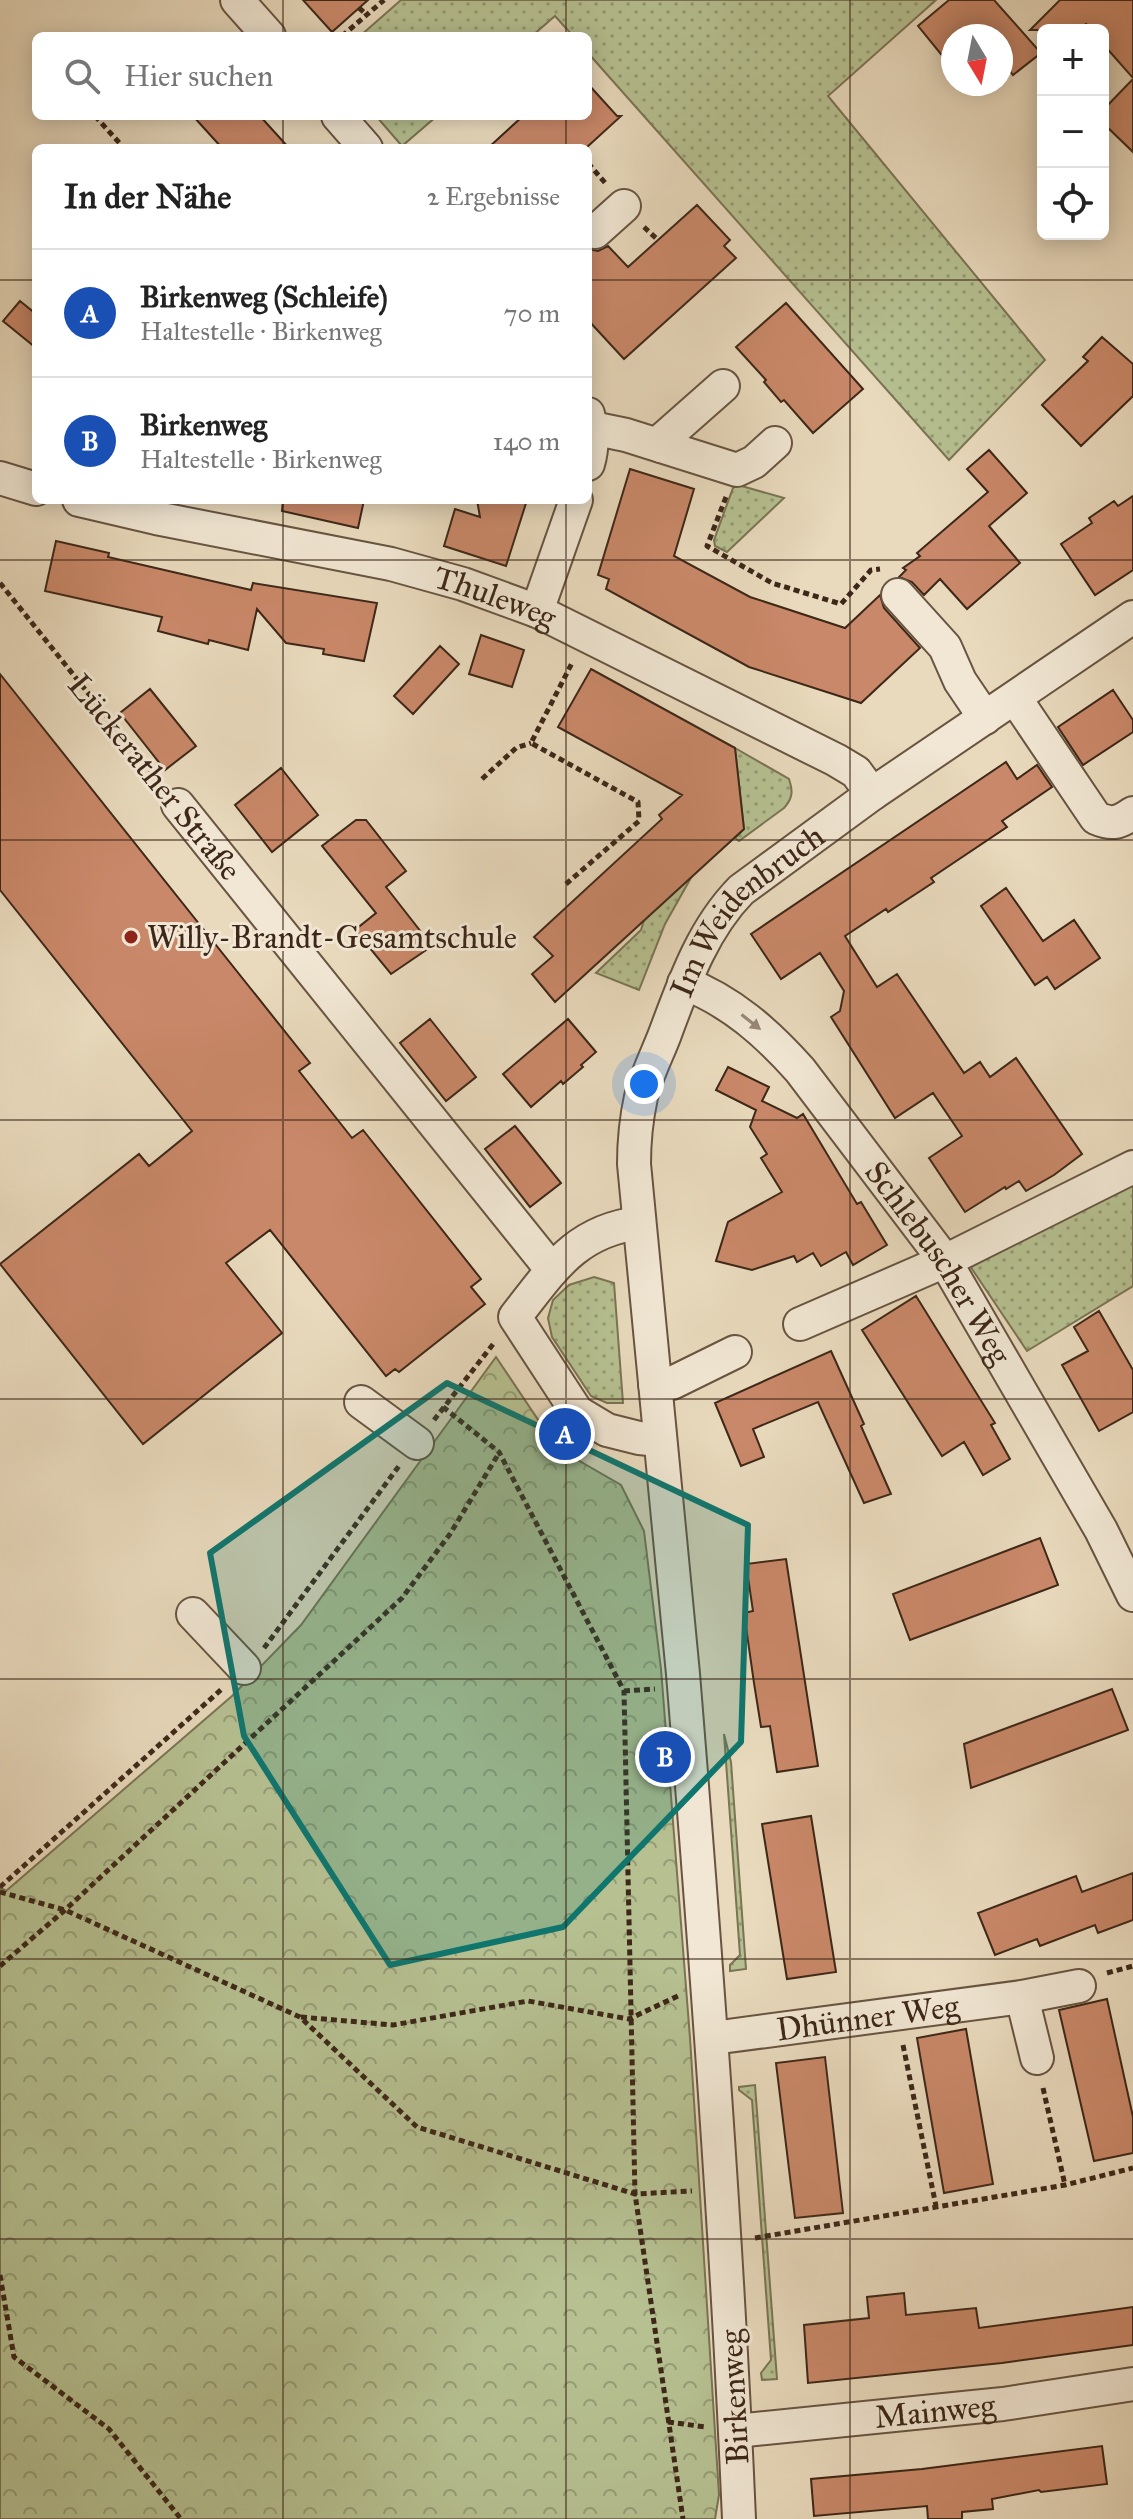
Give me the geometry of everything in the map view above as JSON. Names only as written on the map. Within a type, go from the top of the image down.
[{"type":"street","points":[[237,0],[265,32]]},
{"type":"street","points":[[342,120],[362,144]]},
{"type":"street","points":[[595,232],[624,206]]},
{"type":"street","points":[[661,446],[663,439],[723,386]]},
{"type":"street","points":[[592,422],[737,470],[754,462],[775,443]]},
{"type":"street","points":[[0,478],[32,488]]},
{"type":"street","name":"Thuleweg","points":[[98,504],[427,573],[537,611],[836,760],[856,772],[872,794]]},
{"type":"street","points":[[537,611],[575,504]]},
{"type":"street","points":[[890,582],[945,647],[960,681],[985,718]]},
{"type":"street","name":"Im Weidenbruch","points":[[639,1223],[634,1164],[636,1120],[642,1094],[684,983],[707,932],[724,908],[741,890],[872,794],[1133,617]]},
{"type":"street","points":[[1015,698],[1096,818],[1108,824],[1120,823],[1133,813]]},
{"type":"street","name":"Lückerather Straße","points":[[178,805],[552,1270]]},
{"type":"street","name":"Schlebuscher Weg","points":[[684,983],[703,990],[750,1020],[777,1045],[800,1070],[945,1261],[1101,1530],[1133,1595]]},
{"type":"street","points":[[800,1324],[945,1261],[1133,1167]]},
{"type":"street","points":[[639,1223],[600,1231],[581,1243],[552,1270],[515,1317],[577,1412],[607,1430],[660,1440]]},
{"type":"street","name":"Birkenweg","points":[[639,1223],[713,2038],[739,2519]]},
{"type":"street","points":[[655,1384],[672,1383],[735,1352]]},
{"type":"street","points":[[361,1402],[417,1443]]},
{"type":"street","points":[[193,1614],[244,1668]]},
{"type":"street","name":"Dhünner Weg","points":[[713,2038],[1022,1997],[1079,1986]]},
{"type":"street","points":[[1022,1997],[1037,2058]]},
{"type":"street","name":"Mainweg","points":[[736,2431],[1003,2404],[1133,2384]]},
{"type":"path","points":[[347,32],[384,0]]},
{"type":"path","points":[[359,8],[367,15]]},
{"type":"path","points":[[99,120],[120,144]]},
{"type":"path","points":[[737,470],[707,546],[772,583],[841,604],[871,570],[890,582]]},
{"type":"path","name":"Lückerather Straße","points":[[0,583],[178,805]]},
{"type":"path","points":[[482,779],[516,748],[531,743],[586,635]]},
{"type":"path","points":[[531,743],[638,802],[639,821],[566,884]]},
{"type":"path","points":[[0,1890],[266,1646],[443,1407],[515,1317]]},
{"type":"path","points":[[443,1407],[499,1452],[624,1691],[635,2194],[683,2519]]},
{"type":"path","points":[[0,1966],[65,1910],[402,1598],[450,1534],[499,1452]]},
{"type":"path","points":[[0,1890],[65,1910],[300,2017],[417,2127],[635,2194],[723,2189]]},
{"type":"path","points":[[300,2017],[393,2025],[528,2001],[629,2019],[681,1995],[709,1992]]},
{"type":"path","points":[[896,2013],[936,2206]]},
{"type":"path","points":[[1037,2058],[1065,2185]]},
{"type":"path","points":[[726,2243],[1065,2185],[1133,2168]]},
{"type":"path","points":[[0,2275],[14,2357],[109,2429],[181,2519]]},
{"type":"highlighted area","points":[[447,1383],[748,1525],[741,1742],[563,1927],[390,1965],[244,1736],[210,1553]]},
{"type":"green space","points":[[401,0],[936,0],[828,96],[1045,360],[949,460],[592,58],[592,32],[569,32],[555,16],[537,32],[365,32]]},
{"type":"green space","points":[[379,120],[432,120],[404,144],[400,144]]},
{"type":"green space","points":[[738,485],[784,498],[727,552],[715,546],[714,540],[733,488]]},
{"type":"green space","points":[[735,748],[789,779],[792,791],[784,808],[739,841],[735,838],[744,829]]},
{"type":"green space","points":[[692,876],[665,924],[639,990],[596,973],[641,930],[644,920]]},
{"type":"green space","points":[[1133,1177],[1133,1286],[1027,1351],[968,1263]]},
{"type":"green space","points":[[594,1277],[614,1283],[623,1403],[607,1403],[591,1396],[552,1337],[548,1318],[553,1300],[569,1285]]},
{"type":"green space","points":[[496,1357],[557,1448],[621,1485],[644,1531],[661,1669],[690,2038],[719,2495],[715,2519],[0,2519],[0,1887],[6,1891],[232,1696],[301,1625]]},
{"type":"green space","points":[[724,1734],[731,1762],[746,1969],[730,1971],[730,1965],[740,1955]]},
{"type":"green space","points":[[755,2085],[777,2379],[762,2380],[761,2373],[771,2360],[752,2100],[739,2090],[739,2087]]},
{"type":"building","points":[[303,0],[368,0],[332,32]]},
{"type":"building","points":[[949,0],[994,0],[1037,48],[1037,56],[1013,75],[1013,24],[941,24],[941,54],[918,26]]},
{"type":"building","points":[[1060,0],[1133,0],[1133,78],[1109,51],[1109,24],[1037,24],[1037,30],[1030,30]]},
{"type":"building","points":[[1133,79],[1133,152],[1109,129],[1109,104]]},
{"type":"building","points":[[592,88],[617,116],[621,116],[590,144],[492,144],[519,120],[592,120]]},
{"type":"building","points":[[197,120],[264,120],[285,144],[218,144]]},
{"type":"building","points":[[697,205],[730,240],[724,246],[736,258],[624,359],[592,324],[592,250],[598,251],[608,246],[628,267]]},
{"type":"building","points":[[20,301],[32,311],[32,345],[3,321]]},
{"type":"building","points":[[786,303],[863,389],[813,433],[784,400],[781,402],[736,347]]},
{"type":"building","points":[[1102,337],[1133,364],[1133,396],[1081,446],[1042,405],[1088,361],[1083,357]]},
{"type":"building","points":[[989,450],[1027,493],[989,526],[1020,563],[967,609],[940,579],[924,595],[912,582],[899,577],[906,570],[903,568],[920,556],[917,553],[988,492],[967,469]]},
{"type":"building","points":[[630,469],[694,489],[674,556],[750,597],[845,628],[880,595],[884,608],[920,648],[861,703],[749,667],[606,589],[609,579],[598,575]]},
{"type":"building","points":[[1133,496],[1133,570],[1095,595],[1061,544],[1092,523],[1089,518],[1114,501],[1118,506]]},
{"type":"building","points":[[283,504],[363,504],[358,528],[282,511]]},
{"type":"building","points":[[478,504],[526,504],[506,566],[444,546],[455,509],[480,517]]},
{"type":"building","points":[[56,541],[109,553],[108,557],[251,590],[253,583],[377,603],[364,661],[323,654],[324,649],[286,643],[257,609],[248,650],[158,631],[162,617],[45,591]]},
{"type":"building","points":[[481,635],[524,650],[512,687],[469,674]]},
{"type":"building","points":[[440,646],[459,664],[413,714],[394,696]]},
{"type":"building","points":[[591,669],[735,748],[744,829],[555,1002],[532,974],[553,956],[534,937],[662,819],[659,815],[682,795],[558,727]]},
{"type":"building","points":[[0,674],[310,1063],[299,1071],[352,1138],[363,1130],[481,1279],[471,1287],[485,1304],[399,1372],[395,1369],[386,1376],[270,1230],[226,1263],[282,1333],[143,1444],[0,1264],[139,1154],[149,1166],[192,1131],[0,890]]},
{"type":"building","points":[[150,689],[196,746],[165,770],[120,713]]},
{"type":"building","points":[[1113,690],[1133,720],[1133,732],[1083,765],[1058,727]]},
{"type":"building","points":[[1006,762],[1017,779],[1037,765],[1052,787],[1002,821],[1007,827],[931,878],[934,882],[845,936],[877,987],[897,974],[964,1073],[980,1062],[990,1077],[1016,1058],[1082,1154],[1026,1191],[1019,1181],[965,1212],[929,1158],[962,1136],[933,1093],[895,1118],[831,1017],[840,1011],[844,991],[820,953],[781,979],[751,934]]},
{"type":"building","points":[[281,768],[318,815],[272,852],[235,805]]},
{"type":"building","points":[[356,820],[366,820],[406,871],[386,887],[432,946],[391,974],[355,930],[376,913],[322,846]]},
{"type":"building","points":[[1006,888],[1043,941],[1074,920],[1100,958],[1055,989],[1047,977],[1035,985],[981,906]]},
{"type":"building","points":[[430,1019],[476,1077],[446,1101],[400,1043]]},
{"type":"building","points":[[568,1019],[596,1052],[563,1084],[561,1081],[531,1107],[503,1074]]},
{"type":"building","points":[[728,1067],[769,1087],[762,1101],[797,1118],[803,1114],[857,1204],[861,1202],[887,1245],[853,1265],[846,1252],[821,1266],[813,1253],[797,1262],[794,1256],[752,1270],[716,1261],[728,1222],[782,1192],[761,1158],[767,1154],[750,1127],[756,1110],[716,1090]]},
{"type":"building","points":[[515,1126],[561,1183],[530,1207],[485,1149]]},
{"type":"building","points":[[916,1296],[995,1423],[991,1425],[1010,1459],[983,1475],[964,1442],[942,1456],[862,1330]]},
{"type":"building","points":[[1099,1311],[1133,1370],[1133,1412],[1099,1431],[1062,1365],[1088,1351],[1074,1327]]},
{"type":"building","points":[[831,1351],[891,1494],[864,1503],[818,1402],[753,1429],[764,1457],[741,1466],[715,1403]]},
{"type":"building","points":[[1040,1538],[1058,1585],[910,1640],[893,1594]]},
{"type":"building","points":[[786,1559],[818,1766],[777,1772],[770,1726],[761,1727],[754,1683],[744,1613],[753,1611],[746,1564]]},
{"type":"building","points":[[1112,1689],[1128,1730],[971,1788],[964,1744]]},
{"type":"building","points":[[811,1816],[836,1972],[787,1979],[762,1824]]},
{"type":"building","points":[[1133,1873],[1133,1920],[1098,1933],[1095,1925],[1040,1946],[1037,1939],[995,1955],[978,1913],[1076,1876],[1082,1892]]},
{"type":"building","points":[[1107,1999],[1133,2117],[1133,2153],[1094,2161],[1059,2010]]},
{"type":"building","points":[[966,2029],[993,2184],[944,2193],[917,2038]]},
{"type":"building","points":[[825,2057],[843,2213],[795,2218],[776,2063]]},
{"type":"building","points":[[904,2293],[906,2315],[976,2308],[979,2328],[1133,2307],[1133,2345],[1002,2363],[808,2383],[804,2325],[869,2318],[867,2297]]},
{"type":"building","points":[[1102,2446],[1107,2484],[1039,2490],[992,2499],[993,2509],[962,2512],[962,2519],[928,2519],[927,2506],[814,2516],[811,2479],[922,2469]]},
{"type":"place","name":"Willy-Brandt-Gesamtschule","points":[[131,937]]},
{"type":"place","name":"Birkenweg (Schleife)","points":[[565,1434]]},
{"type":"place","name":"Birkenweg","points":[[665,1757]]}]
